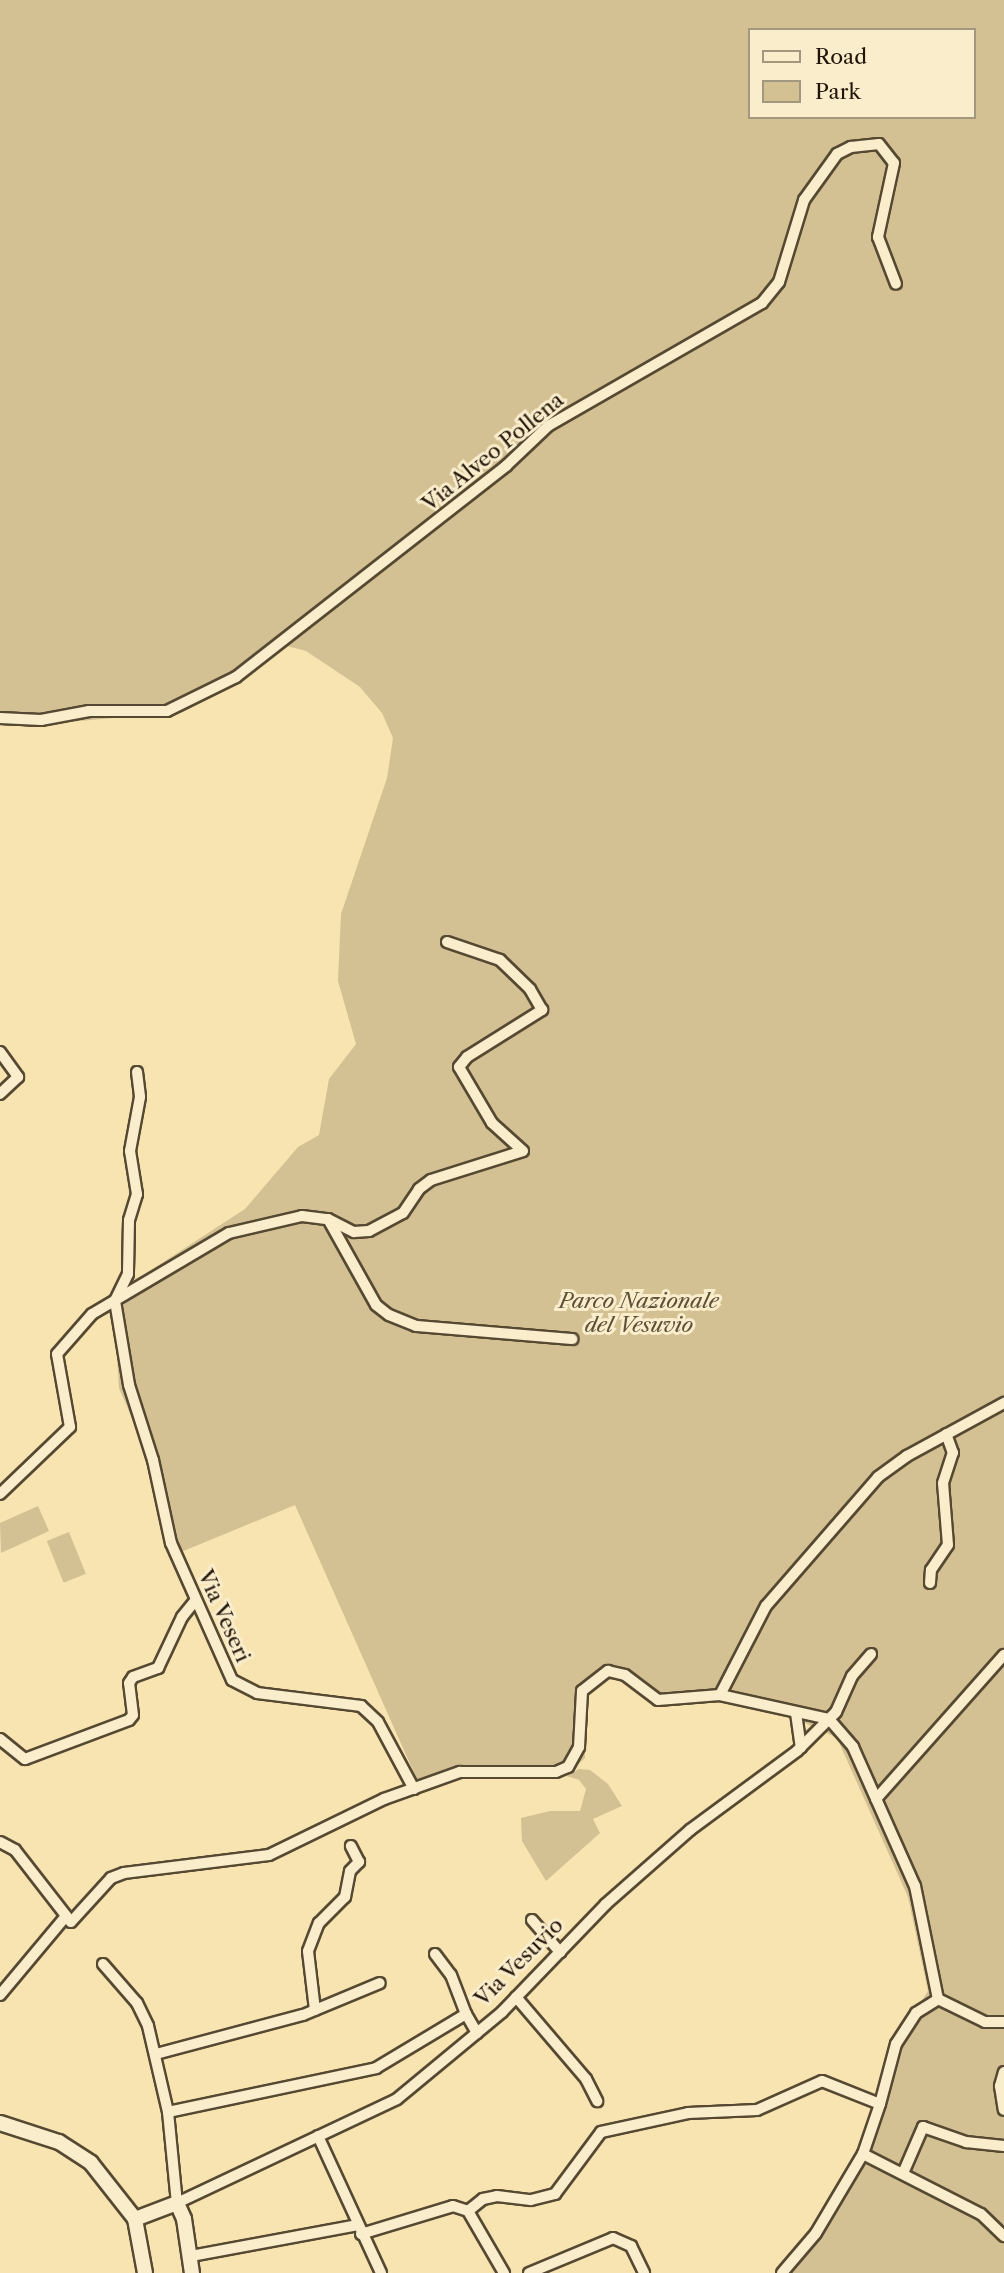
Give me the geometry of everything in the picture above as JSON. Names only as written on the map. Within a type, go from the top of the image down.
[{"type":"street","name":"Via Alveo Pollena","points":[[0,718],[41,720],[89,711],[167,711],[236,677],[506,466],[548,426],[762,303],[779,282],[804,200],[837,154],[851,147],[879,144],[894,163],[878,237],[896,284]]},
{"type":"street","points":[[0,1494],[70,1427],[57,1354],[92,1314],[229,1233],[285,1217],[328,1219],[354,1232],[369,1231],[403,1213],[419,1189],[431,1180],[523,1151],[492,1123],[458,1067],[467,1057],[542,1010],[530,989],[500,960],[447,942]]},
{"type":"street","points":[[0,1052],[18,1077],[0,1094]]},
{"type":"street","points":[[115,1301],[128,1274],[130,1220],[137,1194],[130,1151],[140,1097],[137,1072]]},
{"type":"street","points":[[328,1219],[376,1305],[389,1315],[416,1326],[572,1339]]},
{"type":"street","name":"Via Veseri","points":[[115,1301],[130,1385],[153,1460],[171,1544],[225,1669],[237,1684],[257,1693],[361,1706],[378,1723],[414,1789]]},
{"type":"street","points":[[720,1695],[766,1606],[856,1500],[907,1456],[1004,1403]]},
{"type":"street","points":[[930,1583],[931,1570],[948,1545],[942,1489],[953,1452],[946,1434]]},
{"type":"street","points":[[0,1739],[25,1759],[129,1720],[133,1715],[129,1683],[133,1677],[158,1668],[182,1617],[195,1601]]},
{"type":"street","name":"Via Vesuvio","points":[[135,2219],[177,2203],[397,2099],[477,2033],[690,1830],[801,1748],[829,1719],[852,1676],[871,1654]]},
{"type":"street","points":[[876,1799],[1004,1655]]},
{"type":"street","points":[[0,1995],[68,1919],[111,1878],[124,1873],[269,1855],[414,1789],[460,1772],[556,1772],[568,1767],[579,1747],[583,1691],[608,1671],[625,1675],[659,1700],[720,1695],[829,1719],[853,1747],[915,1886],[938,1999]]},
{"type":"street","points":[[796,1713],[801,1748]]},
{"type":"street","points":[[0,1842],[15,1850],[68,1919]]},
{"type":"street","points":[[315,2011],[308,1951],[319,1923],[345,1897],[350,1871],[359,1862],[351,1846]]},
{"type":"street","points":[[533,1920],[560,1952]]},
{"type":"street","points":[[435,1954],[451,1975],[466,2014],[477,2033]]},
{"type":"street","points":[[103,1964],[138,2003],[156,2054],[168,2112],[177,2203],[191,2256],[192,2273]]},
{"type":"street","points":[[156,2054],[315,2011],[380,1983]]},
{"type":"street","points":[[516,1997],[586,2079],[597,2101]]},
{"type":"street","points":[[938,1999],[985,2022],[1004,2022]]},
{"type":"street","points":[[782,2273],[816,2233],[863,2154],[896,2044],[916,2013],[938,1999]]},
{"type":"street","points":[[168,2112],[376,2068],[466,2014]]},
{"type":"street","points":[[1004,2072],[1000,2086],[1004,2109]]},
{"type":"street","points":[[468,2211],[483,2199],[497,2196],[531,2200],[555,2194],[601,2132],[611,2128],[688,2113],[757,2109],[822,2081],[880,2104]]},
{"type":"street","points":[[0,2123],[35,2132],[82,2155],[135,2219],[145,2273]]},
{"type":"street","points":[[904,2171],[923,2127],[966,2142],[1004,2146]]},
{"type":"street","points":[[318,2136],[381,2273]]},
{"type":"street","points":[[863,2154],[904,2171],[981,2214],[1004,2236]]},
{"type":"street","points":[[191,2256],[360,2229],[453,2206],[468,2211],[503,2273]]},
{"type":"street","points":[[529,2273],[612,2238],[631,2246],[644,2273]]},
{"type":"green space","name":"Parco Nazionale del Vesuvio","points":[[0,0],[1004,0],[1004,2273],[776,2273],[814,2231],[854,2162],[892,2048],[928,1991],[908,1897],[837,1738],[788,1715],[724,1700],[672,1706],[650,1701],[624,1680],[604,1680],[588,1691],[583,1713],[585,1758],[570,1772],[555,1778],[464,1777],[423,1793],[295,1505],[169,1557],[147,1453],[119,1388],[115,1326],[122,1289],[245,1209],[298,1147],[319,1135],[329,1079],[356,1044],[338,981],[341,914],[387,778],[393,738],[382,713],[360,687],[306,651],[287,646],[221,692],[183,712],[45,724],[0,722]]},
{"type":"green space","points":[[38,1506],[49,1531],[1,1553],[0,1523]]},
{"type":"green space","points":[[69,1532],[86,1574],[64,1583],[47,1541]]},
{"type":"green space","points":[[579,1769],[590,1770],[608,1784],[622,1806],[593,1819],[600,1833],[546,1881],[522,1841],[521,1818],[550,1811],[580,1811],[586,1789],[579,1780],[567,1776]]}]
